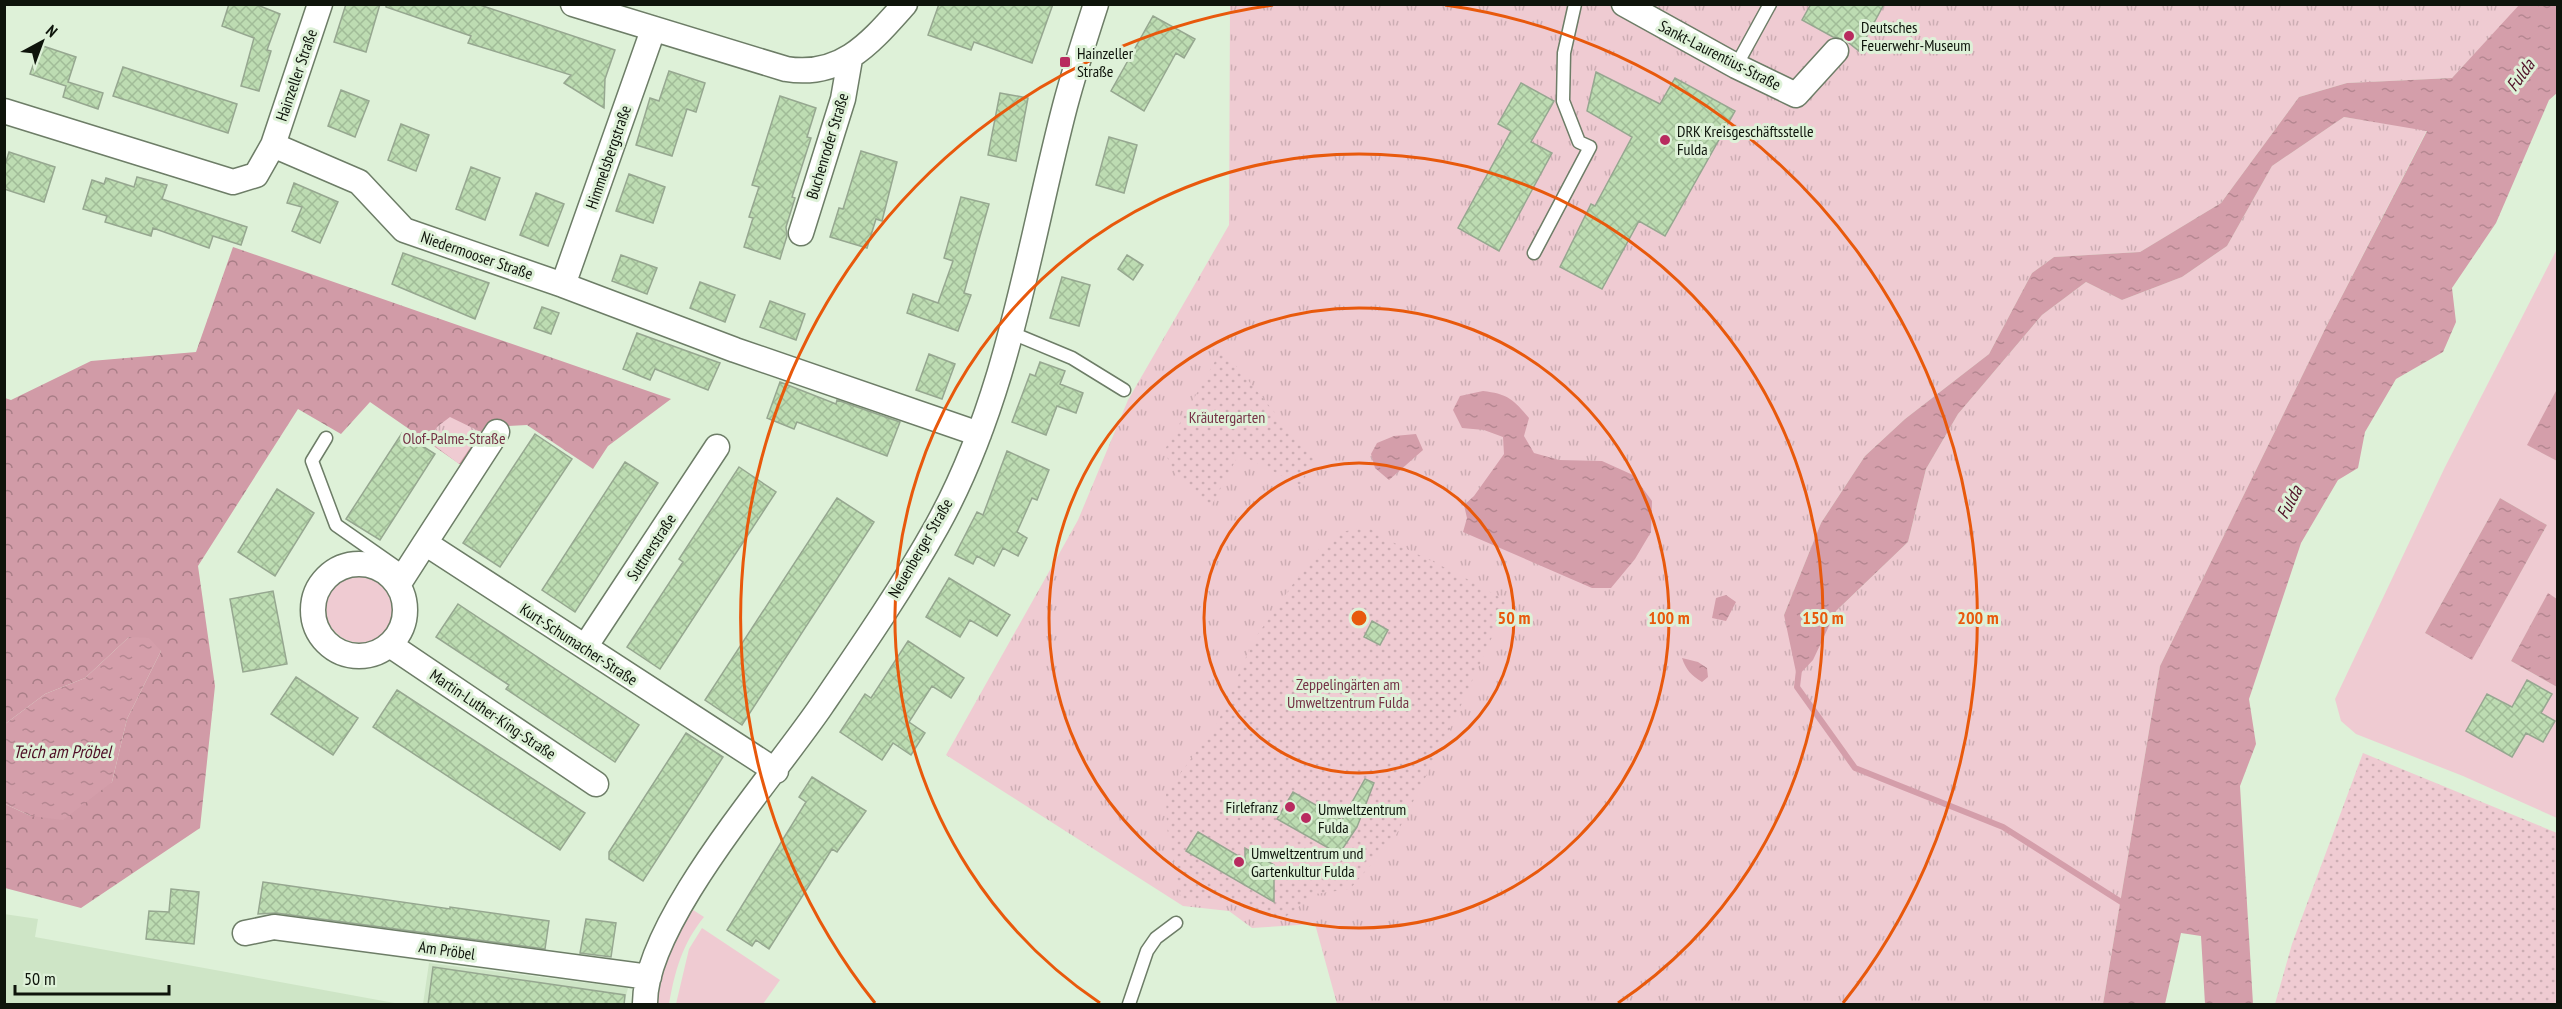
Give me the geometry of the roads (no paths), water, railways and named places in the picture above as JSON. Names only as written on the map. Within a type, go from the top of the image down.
[{"type":"street","name":"Hainzeller Straße","points":[[273,145],[320,4]]},
{"type":"street","points":[[573,4],[653,30],[807,73],[850,59],[874,39],[905,4]]},
{"type":"street","name":"Neuenberger Straße","points":[[645,1005],[649,977],[663,940],[695,881],[823,705],[937,526],[980,434],[1012,333],[1065,106],[1096,4]]},
{"type":"street","name":"Sankt-Laurentius-Straße","points":[[1624,4],[1736,66],[1796,95],[1836,51]]},
{"type":"street","name":"Himmelsbergstraße","points":[[563,285],[653,30]]},
{"type":"street","name":"Buchenroder Straße","points":[[801,233],[843,99],[850,59]]},
{"type":"street","points":[[4,111],[233,182],[256,175],[273,145]]},
{"type":"street","name":"Niedermooser Straße","points":[[273,145],[359,182],[404,230],[563,285],[735,350],[980,434]]},
{"type":"street","points":[[402,579],[378,567],[351,564],[336,569],[324,579],[316,592],[313,607],[314,622],[321,636],[339,651],[362,656],[376,653],[390,645],[398,635],[406,610],[402,579],[496,432]]},
{"type":"street","name":"Suttnerstraße","points":[[585,647],[717,447]]},
{"type":"street","name":"Kurt-Schumacher-Straße","points":[[424,543],[776,771]]},
{"type":"street","name":"Martin-Luther-King-Straße","points":[[390,645],[596,784]]},
{"type":"street","name":"Am Pröbel","points":[[245,933],[273,927],[649,977]]},
{"type":"lane","points":[[1534,253],[1590,147],[1579,142],[1563,101],[1564,53],[1575,4]]},
{"type":"lane","points":[[1736,66],[1770,4]]},
{"type":"lane","points":[[1012,333],[1072,358],[1124,390]]},
{"type":"lane","points":[[326,438],[312,461],[336,525],[402,579]]},
{"type":"lane","points":[[1129,1005],[1147,951],[1156,938],[1176,923]]},
{"type":"water","name":"Fulda","points":[[2520,4],[2557,5],[2557,93],[2549,100],[2496,223],[2452,288],[2456,322],[2443,352],[2396,379],[2365,432],[2358,468],[2338,480],[2301,543],[2249,699],[2256,744],[2240,786],[2253,1004],[2205,1004],[2201,936],[2181,933],[2165,1004],[2103,1004],[2160,666],[2327,325],[2427,131],[2344,117],[2272,166],[2227,246],[2182,277],[2122,300],[2086,282],[2042,315],[1958,414],[1926,469],[1908,542],[1836,611],[1813,660],[1797,677],[1784,615],[1821,523],[1865,456],[1905,419],[1989,354],[2032,273],[2054,257],[2140,252],[2221,203],[2299,97],[2347,83],[2452,78]]},
{"type":"water","points":[[2557,389],[2557,461],[2527,445]]},
{"type":"water","points":[[1483,391],[1509,398],[1529,418],[1524,436],[1534,453],[1559,460],[1602,461],[1633,475],[1652,501],[1651,532],[1635,559],[1611,588],[1592,588],[1463,532],[1467,518],[1464,505],[1474,496],[1504,454],[1503,437],[1484,430],[1462,428],[1453,410],[1460,396]]},
{"type":"water","points":[[1416,434],[1423,450],[1389,480],[1375,468],[1371,454],[1377,443],[1394,436]]},
{"type":"water","points":[[2500,498],[2547,525],[2472,660],[2425,633]]},
{"type":"water","points":[[2548,593],[2557,599],[2557,687],[2511,661]]},
{"type":"water","points":[[1726,595],[1736,602],[1726,621],[1712,618],[1716,598]]},
{"type":"water","name":"Teich am Pröbel","points":[[129,637],[149,638],[161,651],[127,719],[112,782],[63,820],[31,816],[5,804],[5,724],[45,694],[85,678]]},
{"type":"water","points":[[1682,658],[1698,662],[1707,668],[1708,677],[1702,682],[1687,669]]},
{"type":"waterway","points":[[1799,670],[1797,687],[1855,768],[2003,827],[2126,905]]},
{"type":"place","name":"Deutsches Feuerwehr-Museum","points":[[1849,36]]},
{"type":"place","name":"Hainzeller Straße","points":[[1065,62]]},
{"type":"place","name":"DRK Kreisgeschäftsstelle Fulda","points":[[1665,140]]},
{"type":"place","name":"Firlefranz","points":[[1290,807]]},
{"type":"place","name":"Umweltzentrum Fulda","points":[[1306,818]]},
{"type":"place","name":"Umweltzentrum und Gartenkultur Fulda","points":[[1239,862]]},
{"type":"park label","name":"Kräutergarten","points":[[1227,417]]},
{"type":"park label","name":"Olof-Palme-Straße","points":[[454,438]]},
{"type":"park label","name":"Zeppelingärten am Umweltzentrum Fulda","points":[[1348,693]]}]
